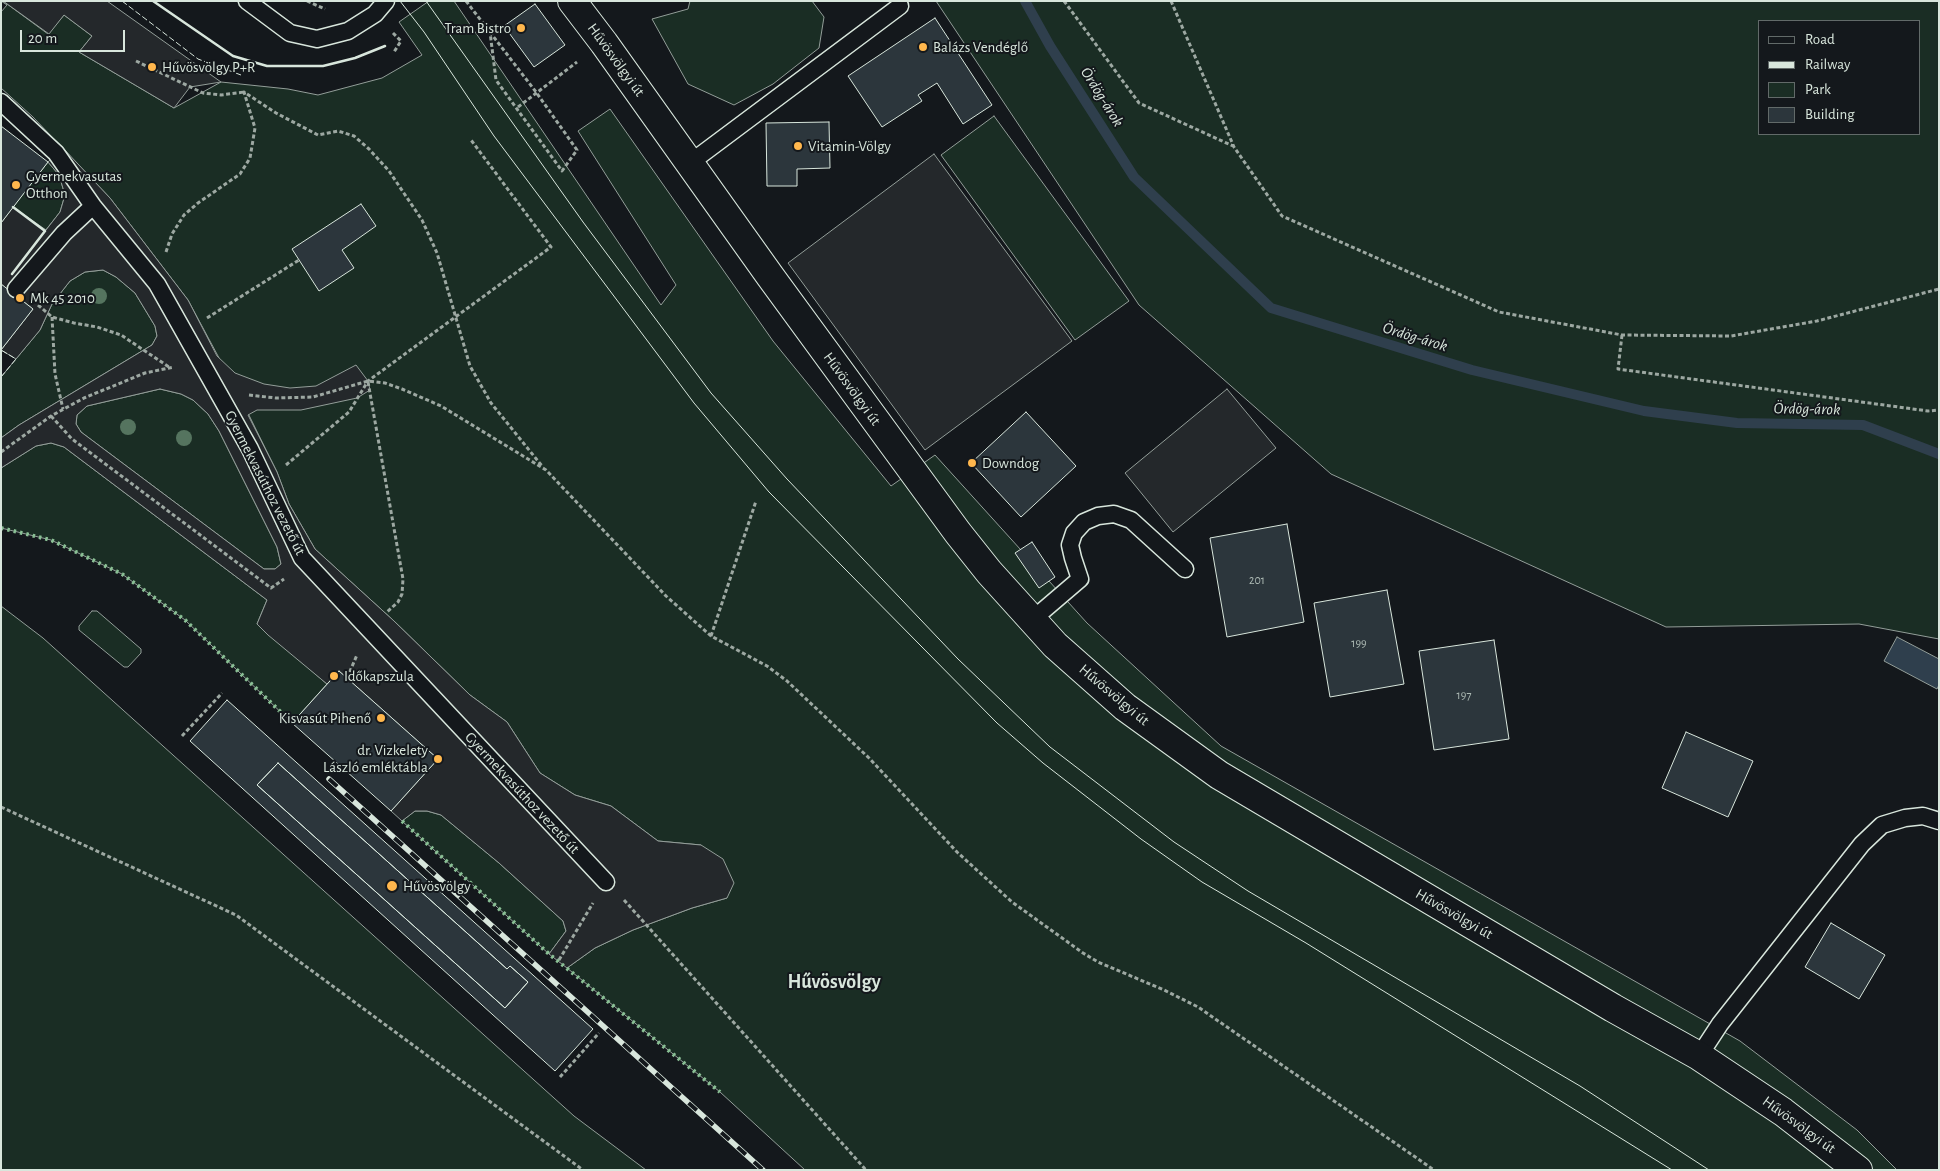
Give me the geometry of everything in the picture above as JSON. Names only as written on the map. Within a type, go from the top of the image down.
[{"type":"main road","name":"Hűvösvölgyi út","points":[[572,1],[781,292],[958,533],[989,572],[1055,645],[1124,707],[1219,776],[1613,1008],[1699,1056],[1783,1112],[1849,1161],[1858,1170]]},
{"type":"lane","points":[[247,1],[290,33],[317,39],[348,31],[374,14],[386,1]]},
{"type":"lane","points":[[690,163],[900,6]]},
{"type":"lane","name":"Gyermekvasúthoz vezető út","points":[[1,102],[56,153],[92,206],[157,284],[250,449],[302,558],[606,882]]},
{"type":"lane","points":[[16,289],[64,233],[92,206]]},
{"type":"lane","points":[[1032,620],[1080,579],[1070,545],[1074,533],[1084,522],[1098,516],[1114,514],[1131,520],[1185,569]]},
{"type":"lane","points":[[1699,1056],[1720,1024],[1862,844],[1882,825],[1905,818],[1923,816],[1939,821]]},
{"type":"path","points":[[466,1],[490,32],[536,92],[576,150],[562,171],[496,80],[490,32]]},
{"type":"path","points":[[1064,1],[1139,103],[1234,147]]},
{"type":"path","points":[[1171,1],[1234,147],[1282,216],[1499,312],[1622,335],[1731,336],[1817,321],[1939,289]]},
{"type":"path","points":[[518,107],[579,61]]},
{"type":"path","points":[[136,62],[203,93],[221,95],[244,92],[276,113],[318,135],[338,131],[354,136],[389,171],[422,220],[438,253],[470,366],[480,386],[526,448],[666,596],[711,636],[768,666],[787,681],[869,758],[957,852],[1031,917],[1098,962],[1164,990],[1198,1007],[1434,1170]]},
{"type":"path","points":[[157,284],[172,234],[184,215],[240,174],[250,158],[255,128],[244,92]]},
{"type":"path","points":[[1,452],[63,408],[145,373],[169,367],[186,365],[205,367],[244,394],[276,398],[313,396],[368,381],[457,318],[551,247],[471,140]]},
{"type":"path","points":[[184,332],[300,260]]},
{"type":"path","points":[[48,313],[52,317],[97,327],[121,335],[169,367]]},
{"type":"path","points":[[52,317],[55,374],[63,408]]},
{"type":"path","points":[[1622,335],[1618,368],[1928,411],[1939,410]]},
{"type":"path","points":[[294,459],[349,412],[368,381]]},
{"type":"path","points":[[368,381],[402,388],[441,406],[546,470]]},
{"type":"path","points":[[368,381],[403,584],[402,594],[398,602],[368,629]]},
{"type":"path","points":[[50,416],[72,439],[271,588],[306,563]]},
{"type":"path","points":[[711,636],[756,501]]},
{"type":"path","points":[[182,736],[222,693]]},
{"type":"path","points":[[1,807],[236,915],[584,1170]]},
{"type":"path","points":[[559,960],[606,882],[647,925],[866,1170]]},
{"type":"path","points":[[560,1077],[599,1033]]},
{"type":"green space","points":[[1,1],[3,1],[48,34],[64,15],[92,36],[79,52],[174,108],[221,82],[288,89],[318,95],[382,78],[422,55],[399,22],[429,1],[454,1],[661,305],[676,285],[578,131],[610,109],[773,341],[891,486],[935,455],[1087,623],[1221,746],[1740,1041],[1857,1130],[1897,1170],[805,1170],[720,1092],[567,968],[595,948],[633,930],[692,908],[727,898],[701,845],[658,841],[611,806],[575,795],[540,773],[507,722],[470,695],[394,621],[315,549],[289,504],[277,472],[241,399],[188,300],[110,198],[33,117],[1,88],[1,12],[7,5]]},
{"type":"green space","points":[[690,1],[812,1],[824,17],[819,48],[773,84],[734,105],[688,84],[652,19],[688,9]]},
{"type":"green space","points":[[936,1],[1939,1],[1939,639],[1859,624],[1666,627],[1331,474],[1139,305]]},
{"type":"green space","points":[[994,116],[1129,301],[1075,340],[941,155]]},
{"type":"green space","points":[[48,162],[59,175],[65,195],[60,212],[45,231],[13,207]]},
{"type":"green space","points":[[103,270],[116,277],[135,293],[155,326],[157,336],[152,345],[19,425],[1,438],[1,377],[40,330],[52,304],[70,281],[85,272]]},
{"type":"green space","points":[[160,389],[181,394],[193,400],[208,414],[219,431],[277,547],[281,564],[275,569],[264,569],[81,432],[76,424],[77,415],[87,406]]},
{"type":"green space","points":[[51,443],[64,447],[267,600],[257,624],[327,684],[292,723],[185,620],[122,574],[51,540],[1,528],[1,468],[36,446]]},
{"type":"green space","points":[[1,606],[43,638],[574,1116],[646,1170],[1,1170]]},
{"type":"green space","points":[[92,611],[97,611],[141,649],[141,653],[128,667],[124,667],[79,630],[79,626]]},
{"type":"green space","points":[[415,811],[427,811],[441,815],[499,863],[563,921],[566,931],[549,954],[402,821]]},
{"type":"shaded area","name":"Hűvösvölgy P+R","points":[[3,1],[107,1],[221,82],[190,87],[174,108],[79,52],[92,36],[64,15],[49,34]]},
{"type":"shaded area","points":[[62,147],[110,198],[188,300],[217,356],[235,373],[264,384],[290,388],[316,386],[356,365],[368,381],[370,390],[357,398],[301,410],[257,410],[248,415],[277,472],[289,504],[315,549],[394,621],[470,695],[507,722],[540,773],[575,795],[611,806],[658,841],[701,845],[723,859],[734,883],[727,898],[692,908],[633,930],[595,948],[567,968],[549,954],[566,931],[563,921],[499,863],[441,815],[427,811],[415,811],[402,821],[391,811],[438,759],[339,671],[327,684],[268,635],[257,624],[267,600],[64,447],[51,443],[36,446],[1,468],[1,438],[19,425],[152,345],[157,336],[155,326],[135,293],[116,277],[103,270],[85,272],[70,281],[52,304],[40,330],[16,359],[1,350],[33,309],[1,284],[1,223],[13,207],[46,230],[60,212],[65,195],[59,175],[48,162]],"holes":[[[160,389],[181,394],[193,400],[208,414],[219,431],[277,547],[281,564],[275,569],[264,569],[81,432],[76,424],[77,415],[87,406]]]},
{"type":"shaded area","points":[[934,154],[1072,341],[925,450],[788,263]]},
{"type":"shaded area","points":[[1227,389],[1276,448],[1173,532],[1125,473]]},
{"type":"water","points":[[1897,637],[1939,659],[1939,685],[1937,689],[1884,661]]},
{"type":"building","points":[[535,4],[565,45],[534,67],[504,26]]},
{"type":"building","name":"Balázs Vendéglő","points":[[935,18],[992,105],[963,124],[937,83],[918,95],[922,101],[882,127],[848,76]]},
{"type":"building","name":"Vitamin-Völgy","points":[[829,122],[830,168],[797,169],[797,186],[767,186],[766,123]]},
{"type":"building","name":"Gyermekvasutas Otthon","points":[[1,126],[48,162],[1,223]]},
{"type":"building","points":[[361,204],[376,226],[342,250],[354,268],[319,291],[292,249]]},
{"type":"building","points":[[1,284],[33,309],[1,350]]},
{"type":"building","points":[[1026,412],[1076,466],[1021,517],[971,463]]},
{"type":"building","points":[[1287,524],[1304,622],[1227,637],[1210,538]]},
{"type":"building","points":[[1032,542],[1055,577],[1039,588],[1015,553]]},
{"type":"building","points":[[1387,590],[1404,684],[1330,697],[1314,603]]},
{"type":"building","points":[[1494,640],[1509,739],[1434,750],[1419,651]]},
{"type":"building","points":[[339,671],[438,759],[391,811],[292,723]]},
{"type":"building","name":"Hűvösvölgy","points":[[227,700],[593,1029],[555,1071],[190,741]],"holes":[[[278,763],[507,969],[510,966],[528,982],[505,1008],[257,785]]]},
{"type":"building","points":[[1686,732],[1753,761],[1728,817],[1662,788]]},
{"type":"building","points":[[278,763],[507,969],[510,966],[528,982],[505,1008],[257,785]]},
{"type":"building","points":[[1831,923],[1885,955],[1859,999],[1805,967]]},
{"type":"waterway","name":"Ördög-árok","points":[[1025,1],[1050,46],[1134,177],[1271,308],[1472,370],[1644,411],[1737,423],[1863,425],[1939,454]]},
{"type":"tram line","points":[[400,1],[424,32],[494,136],[694,403],[769,492],[997,723],[1043,763],[1141,839],[1202,882],[1306,943],[1672,1170]]},
{"type":"tram line","points":[[426,1],[583,222],[711,393],[787,479],[958,659],[1050,747],[1174,842],[1248,891],[1580,1086],[1709,1170]]},
{"type":"railway","points":[[329,779],[763,1170]]},
{"type":"hedge","points":[[1,528],[51,540],[122,574],[185,620],[292,723]]},
{"type":"hedge","points":[[402,821],[549,954],[720,1092]]},
{"type":"fence","points":[[122,1],[198,59],[241,75]]},
{"type":"fence","points":[[1,350],[16,359],[1,377]]},
{"type":"wall","points":[[153,1],[233,56],[267,66],[323,66],[355,58],[385,46]]},
{"type":"wall","points":[[12,274],[45,231],[13,207]]},
{"type":"place","name":"Tram Bistro","points":[[521,28]]},
{"type":"place","name":"Balázs Vendéglő","points":[[923,47]]},
{"type":"place","name":"Hűvösvölgy P+R","points":[[152,67]]},
{"type":"place","name":"Vitamin-Völgy","points":[[798,146]]},
{"type":"place","name":"Gyermekvasutas Otthon","points":[[16,185]]},
{"type":"place","name":"Mk 45 2010","points":[[20,298]]},
{"type":"place","name":"Downdog","points":[[972,463]]},
{"type":"place","name":"Időkapszula","points":[[334,676]]},
{"type":"place","name":"Kisvasút Pihenő","points":[[381,718]]},
{"type":"place","name":"dr. Vizkelety László emléktábla","points":[[438,759]]},
{"type":"place","name":"Hűvösvölgy","points":[[392,886]]},
{"type":"district","name":"Hűvösvölgy","points":[[834,982]]}]
